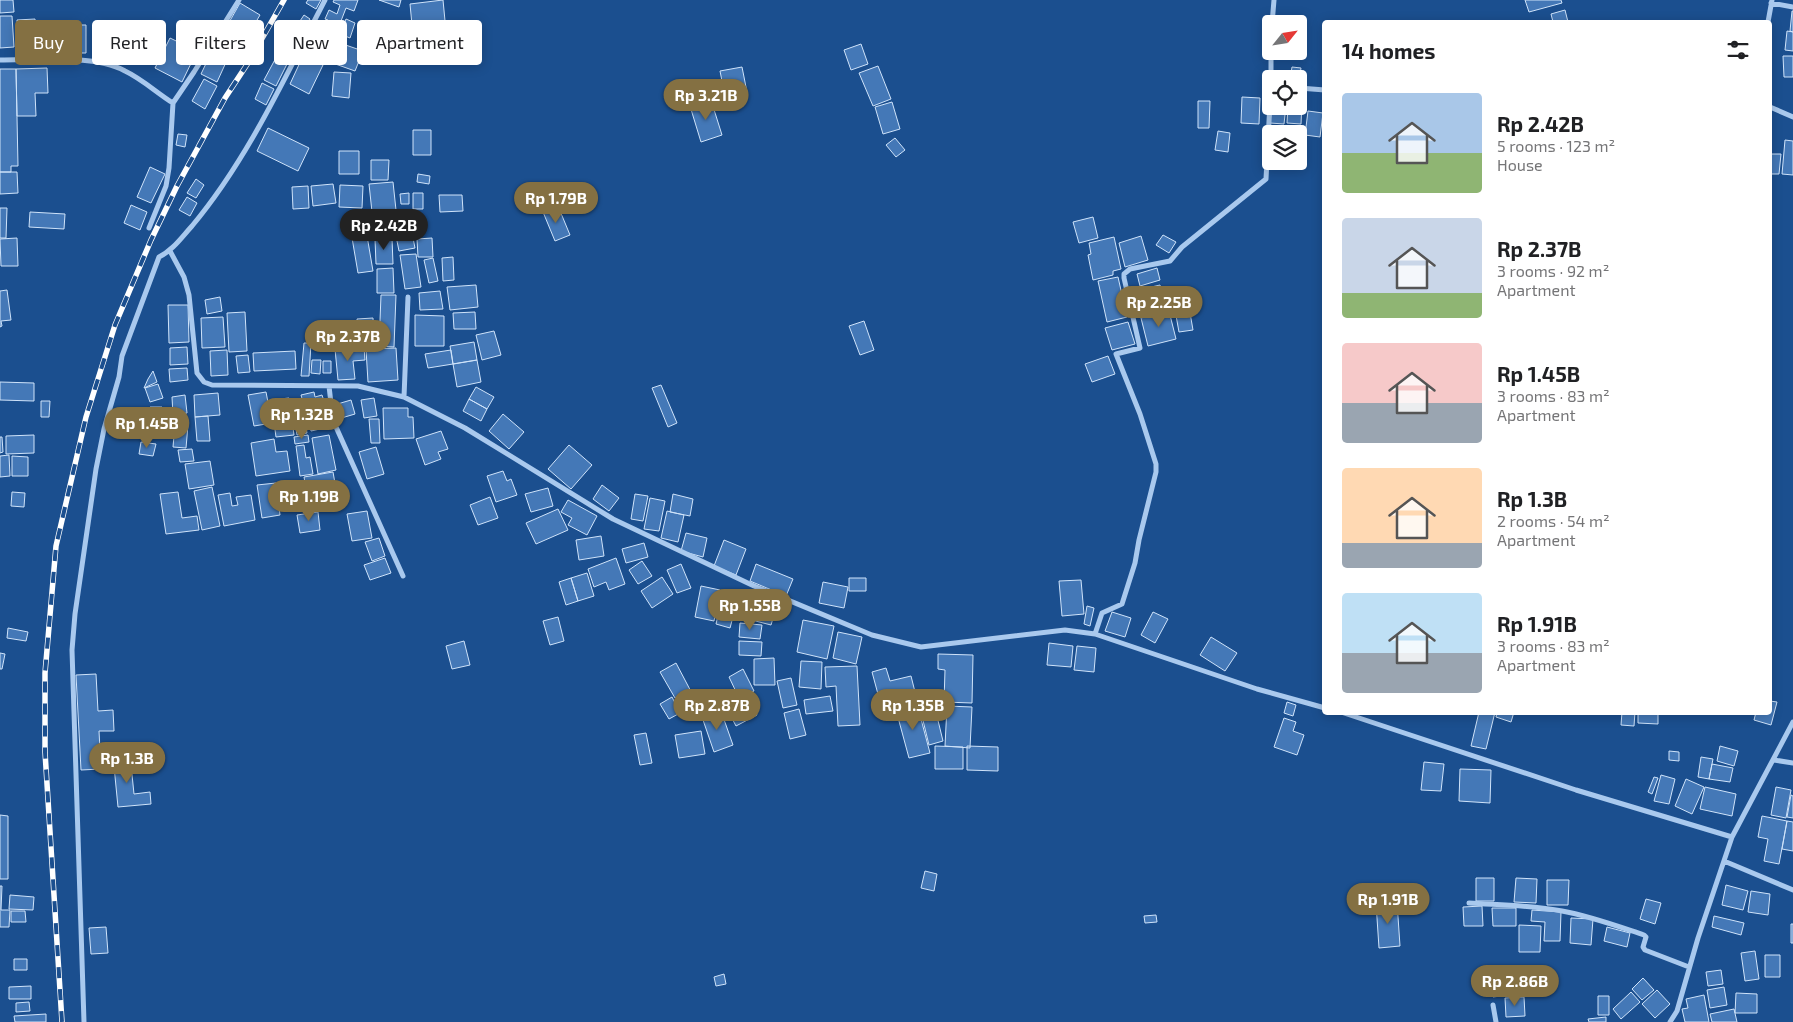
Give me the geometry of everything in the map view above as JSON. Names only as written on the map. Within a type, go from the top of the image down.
[{"type":"street","points":[[149,228],[166,186],[173,103],[239,0]]},
{"type":"street","points":[[84,1022],[72,650],[75,614],[96,469],[104,429],[122,356],[159,257],[170,251],[213,200],[260,123],[325,0]]},
{"type":"street","points":[[1273,15],[1274,0]]},
{"type":"street","points":[[1768,20],[1772,2],[1793,7]]},
{"type":"street","points":[[0,60],[76,60],[103,63],[125,70],[173,103]]},
{"type":"street","points":[[1307,89],[1322,90]]},
{"type":"street","points":[[1772,108],[1793,117]]},
{"type":"street","points":[[1095,634],[1102,613],[1122,604],[1135,562],[1156,472],[1156,464],[1140,414],[1116,354],[1140,348],[1124,274],[1130,269],[1170,261],[1182,247],[1266,179],[1269,115]]},
{"type":"street","points":[[170,251],[184,277],[189,295],[197,373],[204,382],[212,385],[358,386],[404,397],[465,428],[613,519],[754,586],[872,635],[921,647],[1065,630],[1095,634],[1257,690],[1322,707]]},
{"type":"street","points":[[404,397],[408,298]]},
{"type":"street","points":[[329,386],[336,427],[403,576]]},
{"type":"street","points":[[1350,715],[1576,790],[1732,837]]},
{"type":"street","points":[[1672,1021],[1677,1011],[1689,967],[1732,837],[1793,722]]},
{"type":"street","points":[[1774,760],[1793,763]]},
{"type":"street","points":[[1724,861],[1793,890]]},
{"type":"street","points":[[1469,903],[1533,907],[1588,917],[1644,935],[1646,937],[1643,947],[1646,950],[1689,967]]},
{"type":"street","points":[[1494,1005],[1496,1022]]},
{"type":"building","points":[[0,0],[13,0],[14,12],[0,13]]},
{"type":"building","points":[[308,0],[321,0],[316,9],[306,3]]},
{"type":"building","points":[[334,0],[358,0],[354,11],[346,8],[341,20],[325,19],[329,10],[337,14],[340,5],[333,2]]},
{"type":"building","points":[[379,0],[401,0],[399,7]]},
{"type":"building","points":[[443,0],[445,20],[412,20],[410,4]]},
{"type":"building","points":[[1525,0],[1561,0],[1562,3],[1529,12]]},
{"type":"building","points":[[240,3],[260,15],[257,20],[230,20]]},
{"type":"building","points":[[1565,10],[1568,20],[1552,20],[1551,14]]},
{"type":"building","points":[[1793,11],[1793,32],[1790,31]]},
{"type":"building","points":[[304,15],[310,19],[309,20],[301,20]]},
{"type":"building","points":[[0,16],[12,16],[14,47],[0,48]]},
{"type":"building","points":[[346,20],[355,23],[350,38],[347,37]]},
{"type":"building","points":[[82,25],[86,25],[86,53],[82,53]]},
{"type":"building","points":[[1787,31],[1793,32],[1793,51],[1785,50]]},
{"type":"building","points":[[170,38],[176,41],[176,65],[190,65],[182,82],[155,68],[156,65],[166,65],[166,46]]},
{"type":"building","points":[[861,44],[868,64],[851,70],[844,50]]},
{"type":"building","points":[[347,45],[357,49],[357,65],[355,71],[338,65],[347,65]]},
{"type":"building","points":[[1783,56],[1793,56],[1793,77],[1784,77]]},
{"type":"building","points":[[274,61],[274,65],[286,65],[276,86],[264,80]]},
{"type":"building","points":[[205,65],[225,65],[217,82],[201,74]]},
{"type":"building","points":[[299,65],[323,65],[309,94],[290,84]]},
{"type":"building","points":[[878,66],[891,99],[873,106],[859,73]]},
{"type":"building","points":[[742,67],[747,92],[725,96],[720,71]]},
{"type":"building","points":[[1292,67],[1301,68],[1301,70],[1292,70]]},
{"type":"building","points":[[47,68],[48,93],[35,93],[36,116],[17,116],[16,69]]},
{"type":"building","points":[[0,69],[16,69],[18,166],[11,166],[11,172],[0,172]]},
{"type":"building","points":[[334,72],[351,73],[349,98],[332,96]]},
{"type":"building","points":[[204,79],[217,86],[205,109],[192,101]]},
{"type":"building","points":[[262,83],[274,89],[266,105],[255,99]]},
{"type":"building","points":[[1242,97],[1260,98],[1259,124],[1241,123]]},
{"type":"building","points":[[711,100],[722,135],[701,142],[690,106]]},
{"type":"building","points":[[1198,101],[1210,101],[1209,128],[1198,128]]},
{"type":"building","points":[[892,102],[900,129],[883,134],[875,107]]},
{"type":"building","points":[[1308,111],[1322,113],[1320,137],[1307,135]]},
{"type":"building","points":[[1271,115],[1285,115],[1284,124],[1270,123]]},
{"type":"building","points":[[1287,115],[1301,115],[1301,124],[1287,123]]},
{"type":"building","points":[[268,128],[309,148],[298,171],[257,151]]},
{"type":"building","points":[[413,130],[431,130],[431,155],[413,155]]},
{"type":"building","points":[[1218,131],[1230,133],[1228,152],[1215,150]]},
{"type":"building","points":[[178,134],[187,135],[185,147],[176,145]]},
{"type":"building","points":[[895,138],[905,150],[896,157],[886,145]]},
{"type":"building","points":[[1785,140],[1793,141],[1793,175],[1782,174]]},
{"type":"building","points":[[339,151],[359,151],[359,174],[339,174]]},
{"type":"building","points":[[1772,154],[1781,154],[1779,174],[1772,174]]},
{"type":"building","points":[[371,160],[389,160],[388,180],[371,180]]},
{"type":"building","points":[[150,167],[165,174],[151,203],[137,197]]},
{"type":"building","points":[[0,172],[17,172],[18,193],[0,194]]},
{"type":"building","points":[[418,174],[430,176],[429,184],[417,182]]},
{"type":"building","points":[[196,179],[204,185],[196,198],[187,193]]},
{"type":"building","points":[[393,182],[396,210],[372,212],[369,184]]},
{"type":"building","points":[[333,184],[336,203],[313,206],[311,186]]},
{"type":"building","points":[[340,185],[363,186],[362,208],[339,207]]},
{"type":"building","points":[[308,186],[309,208],[293,209],[292,187]]},
{"type":"building","points":[[409,193],[409,204],[401,204],[400,194]]},
{"type":"building","points":[[413,193],[423,193],[423,209],[413,209]]},
{"type":"building","points":[[439,195],[462,195],[463,211],[440,212]]},
{"type":"building","points":[[187,197],[197,203],[190,216],[179,210]]},
{"type":"building","points":[[541,197],[549,197],[548,206],[541,206]]},
{"type":"building","points":[[131,205],[147,212],[140,230],[124,223]]},
{"type":"building","points":[[558,206],[570,235],[555,241],[543,212]]},
{"type":"building","points":[[0,208],[7,208],[6,238],[0,238]]},
{"type":"building","points":[[30,212],[65,214],[64,229],[29,227]]},
{"type":"building","points":[[396,214],[398,234],[377,236],[375,216]]},
{"type":"building","points":[[420,216],[422,230],[402,232],[401,218]]},
{"type":"building","points":[[1093,217],[1098,238],[1079,243],[1073,222]]},
{"type":"building","points":[[365,224],[373,271],[358,273],[350,226]]},
{"type":"building","points":[[412,233],[415,248],[399,251],[396,236]]},
{"type":"building","points":[[1163,235],[1176,242],[1169,253],[1156,245]]},
{"type":"building","points":[[1141,236],[1148,260],[1125,267],[1119,243]]},
{"type":"building","points":[[1114,237],[1121,269],[1113,271],[1113,275],[1093,280],[1088,255],[1091,254],[1089,243]]},
{"type":"building","points":[[17,238],[18,266],[1,266],[0,239]]},
{"type":"building","points":[[392,238],[393,264],[376,264],[375,239]]},
{"type":"building","points":[[432,238],[433,257],[418,257],[417,239]]},
{"type":"building","points":[[416,254],[421,287],[405,289],[400,255]]},
{"type":"building","points":[[453,257],[454,280],[443,281],[442,258]]},
{"type":"building","points":[[433,258],[438,281],[429,283],[424,260]]},
{"type":"building","points":[[393,268],[394,293],[377,293],[377,269]]},
{"type":"building","points":[[1157,268],[1160,280],[1140,286],[1137,274]]},
{"type":"building","points":[[1118,277],[1127,317],[1107,322],[1098,281]]},
{"type":"building","points":[[476,285],[478,307],[450,310],[447,287]]},
{"type":"building","points":[[1160,285],[1166,311],[1145,317],[1138,290]]},
{"type":"building","points":[[7,290],[11,320],[1,321],[2,326],[0,327],[0,291]]},
{"type":"building","points":[[440,291],[443,309],[420,310],[419,293]]},
{"type":"building","points":[[381,295],[396,295],[394,347],[379,346]]},
{"type":"building","points":[[220,297],[222,311],[207,314],[205,300]]},
{"type":"building","points":[[168,305],[188,305],[189,342],[169,343]]},
{"type":"building","points":[[1189,307],[1193,330],[1179,332],[1175,310]]},
{"type":"building","points":[[1169,311],[1176,339],[1148,346],[1141,318]]},
{"type":"building","points":[[245,312],[247,351],[229,352],[227,313]]},
{"type":"building","points":[[475,312],[476,329],[454,329],[453,313]]},
{"type":"building","points":[[415,315],[444,316],[444,346],[415,346]]},
{"type":"building","points":[[223,317],[225,347],[202,348],[201,318]]},
{"type":"building","points":[[373,318],[374,343],[359,343],[357,319]]},
{"type":"building","points":[[334,321],[351,321],[351,342],[335,342]]},
{"type":"building","points":[[864,321],[874,350],[860,355],[849,326]]},
{"type":"building","points":[[1128,322],[1135,344],[1112,350],[1105,328]]},
{"type":"building","points":[[494,331],[501,355],[482,360],[476,335]]},
{"type":"building","points":[[474,342],[477,360],[453,364],[450,346]]},
{"type":"building","points":[[304,343],[311,343],[309,376],[301,376]]},
{"type":"building","points":[[187,347],[188,364],[170,365],[170,348]]},
{"type":"building","points":[[364,347],[365,360],[353,361],[355,379],[338,380],[335,349]]},
{"type":"building","points":[[396,348],[398,380],[368,382],[366,349]]},
{"type":"building","points":[[227,350],[228,375],[211,376],[210,351]]},
{"type":"building","points":[[451,350],[453,364],[428,368],[425,354]]},
{"type":"building","points":[[295,351],[296,369],[254,371],[253,353]]},
{"type":"building","points":[[248,355],[250,372],[238,373],[236,356]]},
{"type":"building","points":[[1108,356],[1115,374],[1092,382],[1085,364]]},
{"type":"building","points":[[312,360],[321,360],[320,374],[311,373]]},
{"type":"building","points":[[477,360],[481,382],[457,387],[453,364]]},
{"type":"building","points":[[323,361],[331,361],[331,373],[323,373]]},
{"type":"building","points":[[187,368],[188,380],[170,382],[169,369]]},
{"type":"building","points":[[153,371],[157,382],[144,388],[148,379]]},
{"type":"building","points":[[0,382],[34,383],[34,401],[0,400]]},
{"type":"building","points":[[158,384],[163,398],[150,402],[145,388]]},
{"type":"building","points":[[661,385],[677,423],[668,427],[652,388]]},
{"type":"building","points":[[476,387],[494,397],[487,409],[469,399]]},
{"type":"building","points":[[266,392],[272,423],[254,426],[248,395]]},
{"type":"building","points":[[314,392],[315,397],[322,395],[325,404],[305,409],[301,395]]},
{"type":"building","points":[[218,393],[220,415],[195,417],[194,395]]},
{"type":"building","points":[[185,395],[187,413],[173,415],[172,397]]},
{"type":"building","points":[[289,398],[294,435],[276,437],[271,400]]},
{"type":"building","points":[[374,398],[377,416],[364,418],[361,400]]},
{"type":"building","points":[[469,399],[487,409],[481,421],[463,411]]},
{"type":"building","points":[[351,400],[355,414],[338,419],[334,405]]},
{"type":"building","points":[[41,401],[50,401],[49,417],[41,417]]},
{"type":"building","points":[[150,407],[162,407],[162,419],[169,419],[170,437],[151,438]]},
{"type":"building","points":[[383,408],[408,408],[408,417],[413,417],[414,438],[384,439]]},
{"type":"building","points":[[326,409],[329,427],[311,431],[307,412]]},
{"type":"building","points":[[503,414],[524,432],[509,449],[489,431]]},
{"type":"building","points":[[208,416],[210,441],[197,441],[195,417]]},
{"type":"building","points":[[304,416],[307,433],[297,435],[294,418]]},
{"type":"building","points":[[369,419],[379,419],[380,443],[371,443]]},
{"type":"building","points":[[175,424],[188,425],[186,448],[173,447]]},
{"type":"building","points":[[441,431],[448,449],[438,452],[441,459],[425,465],[416,439]]},
{"type":"building","points":[[34,435],[34,453],[6,454],[6,436]]},
{"type":"building","points":[[308,435],[309,442],[295,444],[294,437]]},
{"type":"building","points":[[329,435],[336,470],[318,474],[312,438]]},
{"type":"building","points":[[0,437],[2,437],[3,452],[0,453]]},
{"type":"building","points":[[274,439],[276,452],[287,451],[290,471],[256,476],[251,443]]},
{"type":"building","points":[[141,442],[156,444],[153,456],[139,454]]},
{"type":"building","points":[[304,445],[306,458],[310,457],[313,474],[300,476],[296,446]]},
{"type":"building","points":[[569,445],[592,465],[571,489],[548,469]]},
{"type":"building","points":[[376,447],[384,474],[367,479],[359,452]]},
{"type":"building","points":[[192,449],[194,461],[180,462],[178,450]]},
{"type":"building","points":[[9,455],[10,476],[0,477],[0,456]]},
{"type":"building","points":[[12,456],[28,457],[28,476],[12,476]]},
{"type":"building","points":[[210,461],[214,485],[189,489],[185,464]]},
{"type":"building","points":[[503,471],[507,481],[511,479],[517,495],[496,502],[487,476]]},
{"type":"building","points":[[333,472],[336,489],[307,494],[304,477]]},
{"type":"building","points":[[276,483],[280,515],[262,518],[257,485]]},
{"type":"building","points":[[602,485],[619,498],[609,511],[593,499]]},
{"type":"building","points":[[212,487],[220,526],[202,530],[194,491]]},
{"type":"building","points":[[548,488],[553,506],[531,512],[525,494]]},
{"type":"building","points":[[342,491],[344,507],[314,512],[312,495]]},
{"type":"building","points":[[12,492],[25,493],[24,507],[11,506]]},
{"type":"building","points":[[178,492],[182,518],[197,516],[199,530],[166,534],[160,494]]},
{"type":"building","points":[[230,493],[232,506],[238,505],[236,497],[251,495],[255,520],[224,526],[218,495]]},
{"type":"building","points":[[635,494],[648,496],[643,521],[631,519]]},
{"type":"building","points":[[673,494],[693,499],[690,516],[670,512]]},
{"type":"building","points":[[490,497],[498,518],[478,525],[470,505]]},
{"type":"building","points":[[650,498],[665,501],[659,531],[644,529]]},
{"type":"building","points":[[568,500],[597,516],[587,535],[568,525],[572,518],[561,512]]},
{"type":"building","points":[[558,509],[568,530],[536,544],[526,523]]},
{"type":"building","points":[[367,511],[372,538],[352,541],[347,514]]},
{"type":"building","points":[[667,511],[684,515],[678,542],[661,538]]},
{"type":"building","points":[[318,512],[320,530],[300,533],[297,515]]},
{"type":"building","points":[[686,533],[707,538],[703,557],[681,551]]},
{"type":"building","points":[[601,536],[604,556],[579,560],[576,540]]},
{"type":"building","points":[[379,538],[385,556],[372,561],[365,542]]},
{"type":"building","points":[[724,540],[746,549],[736,575],[714,566]]},
{"type":"building","points":[[644,543],[648,557],[626,563],[622,549]]},
{"type":"building","points":[[385,558],[391,573],[370,580],[364,565]]},
{"type":"building","points":[[616,558],[625,584],[609,590],[606,582],[594,587],[588,569]]},
{"type":"building","points":[[642,561],[652,576],[638,584],[629,570]]},
{"type":"building","points":[[681,564],[691,588],[677,593],[667,570]]},
{"type":"building","points":[[756,564],[793,579],[786,596],[750,581]]},
{"type":"building","points":[[587,573],[594,596],[578,601],[571,578]]},
{"type":"building","points":[[662,577],[673,594],[652,608],[641,591]]},
{"type":"building","points":[[571,578],[578,601],[566,605],[559,582]]},
{"type":"building","points":[[849,578],[866,578],[866,591],[849,591]]},
{"type":"building","points":[[1081,580],[1084,614],[1062,616],[1059,581]]},
{"type":"building","points":[[823,582],[848,587],[844,608],[819,603]]},
{"type":"building","points":[[701,586],[720,590],[714,621],[695,617]]},
{"type":"building","points":[[723,594],[738,598],[730,628],[716,624]]},
{"type":"building","points":[[746,596],[777,605],[771,625],[740,617]]},
{"type":"building","points":[[1087,606],[1094,608],[1090,626],[1084,624]]},
{"type":"building","points":[[1112,612],[1131,618],[1125,637],[1105,631]]},
{"type":"building","points":[[1153,612],[1168,619],[1155,643],[1141,635]]},
{"type":"building","points":[[558,617],[564,641],[550,645],[543,621]]},
{"type":"building","points":[[803,620],[834,626],[827,659],[797,652]]},
{"type":"building","points":[[740,623],[762,625],[760,639],[739,637]]},
{"type":"building","points":[[8,628],[28,632],[26,641],[7,638]]},
{"type":"building","points":[[838,632],[862,637],[856,664],[833,658]]},
{"type":"building","points":[[1211,637],[1237,653],[1225,671],[1200,655]]},
{"type":"building","points":[[464,641],[470,665],[452,669],[446,646]]},
{"type":"building","points":[[739,641],[762,642],[761,656],[739,655]]},
{"type":"building","points":[[1049,643],[1073,646],[1071,667],[1047,665]]},
{"type":"building","points":[[1077,646],[1096,648],[1094,672],[1074,670]]},
{"type":"building","points":[[0,653],[5,654],[2,669],[0,669]]},
{"type":"building","points":[[938,654],[973,655],[972,703],[944,702],[945,670],[938,669]]},
{"type":"building","points":[[774,658],[775,685],[754,685],[754,659]]},
{"type":"building","points":[[801,661],[822,662],[821,689],[799,687]]},
{"type":"building","points":[[676,663],[696,701],[685,706],[679,696],[675,698],[660,672]]},
{"type":"building","points":[[857,666],[860,725],[838,726],[836,686],[826,687],[825,667]]},
{"type":"building","points":[[886,668],[890,681],[911,676],[917,700],[882,709],[872,672]]},
{"type":"building","points":[[743,669],[754,691],[739,698],[729,677]]},
{"type":"building","points":[[96,674],[98,711],[113,710],[114,731],[99,731],[101,769],[81,770],[76,675]]},
{"type":"building","points":[[791,678],[797,705],[783,708],[777,681]]},
{"type":"building","points":[[746,694],[757,715],[736,726],[725,705]]},
{"type":"building","points":[[830,696],[833,711],[806,714],[804,700]]},
{"type":"building","points":[[672,697],[680,713],[669,719],[660,704]]},
{"type":"building","points":[[933,700],[943,741],[929,745],[919,704]]},
{"type":"building","points":[[1772,701],[1777,702],[1771,725],[1754,720],[1755,715],[1772,715]]},
{"type":"building","points":[[1287,702],[1296,705],[1293,716],[1284,713]]},
{"type":"building","points":[[917,704],[930,753],[909,758],[896,710]]},
{"type":"building","points":[[947,706],[972,707],[970,748],[945,746]]},
{"type":"building","points":[[799,709],[806,735],[790,739],[784,713]]},
{"type":"building","points":[[721,711],[733,745],[714,752],[702,717]]},
{"type":"building","points":[[1478,715],[1494,715],[1486,749],[1471,746]]},
{"type":"building","points":[[1496,715],[1513,715],[1511,722],[1496,717]]},
{"type":"building","points":[[1622,715],[1635,715],[1634,726],[1621,725]]},
{"type":"building","points":[[1638,715],[1658,715],[1658,724],[1638,723]]},
{"type":"building","points":[[1284,718],[1296,722],[1293,731],[1304,735],[1297,755],[1274,747]]},
{"type":"building","points":[[701,731],[705,754],[679,758],[675,735]]},
{"type":"building","points":[[646,733],[652,763],[640,765],[634,735]]},
{"type":"building","points":[[935,746],[963,747],[963,769],[935,769]]},
{"type":"building","points":[[967,746],[998,747],[998,771],[967,770]]},
{"type":"building","points":[[1720,746],[1738,751],[1734,766],[1717,761]]},
{"type":"building","points":[[1669,751],[1679,752],[1679,761],[1669,760]]},
{"type":"building","points":[[130,755],[134,794],[150,792],[151,804],[118,807],[113,756]]},
{"type":"building","points":[[1701,757],[1713,759],[1709,779],[1698,777]]},
{"type":"building","points":[[1424,762],[1444,764],[1441,791],[1421,790]]},
{"type":"building","points":[[1712,764],[1733,768],[1730,782],[1709,779]]},
{"type":"building","points":[[1460,769],[1491,770],[1490,803],[1459,801]]},
{"type":"building","points":[[1661,775],[1675,779],[1669,804],[1654,801]]},
{"type":"building","points":[[1654,777],[1658,778],[1652,794],[1648,792]]},
{"type":"building","points":[[1686,779],[1704,787],[1692,814],[1675,806]]},
{"type":"building","points":[[1705,787],[1736,794],[1732,816],[1700,809]]},
{"type":"building","points":[[1776,787],[1791,790],[1786,818],[1771,815]]},
{"type":"building","points":[[1791,795],[1793,796],[1793,818],[1787,817]]},
{"type":"building","points":[[0,815],[8,816],[8,879],[0,879]]},
{"type":"building","points":[[1762,816],[1787,821],[1779,864],[1764,861],[1768,839],[1758,837]]},
{"type":"building","points":[[1787,821],[1793,822],[1793,851],[1782,849]]},
{"type":"building","points":[[925,871],[937,874],[934,891],[921,888]]},
{"type":"building","points":[[1476,878],[1494,878],[1494,901],[1476,901]]},
{"type":"building","points":[[1516,878],[1537,879],[1536,903],[1514,902]]},
{"type":"building","points":[[1547,880],[1569,880],[1568,905],[1547,905]]},
{"type":"building","points":[[1726,885],[1748,891],[1743,910],[1722,905]]},
{"type":"building","points":[[0,886],[2,886],[1,910],[10,910],[9,927],[0,927]]},
{"type":"building","points":[[1751,891],[1770,894],[1768,915],[1748,912]]},
{"type":"building","points":[[10,895],[34,897],[33,910],[9,909]]},
{"type":"building","points":[[1646,899],[1661,903],[1655,924],[1640,919]]},
{"type":"building","points":[[1397,902],[1400,946],[1379,948],[1376,903]]},
{"type":"building","points":[[1482,906],[1483,926],[1464,926],[1463,907]]},
{"type":"building","points":[[1492,908],[1516,908],[1516,926],[1493,926]]},
{"type":"building","points":[[1532,910],[1561,912],[1560,941],[1544,941],[1545,922],[1531,921]]},
{"type":"building","points":[[11,911],[25,911],[26,922],[11,922]]},
{"type":"building","points":[[1156,915],[1157,922],[1145,923],[1144,916]]},
{"type":"building","points":[[1714,916],[1744,923],[1741,935],[1712,927]]},
{"type":"building","points":[[1571,918],[1593,919],[1591,945],[1570,943]]},
{"type":"building","points":[[1791,924],[1793,924],[1793,943],[1791,943]]},
{"type":"building","points":[[1519,925],[1541,926],[1540,952],[1519,952]]},
{"type":"building","points":[[106,927],[108,953],[91,954],[89,928]]},
{"type":"building","points":[[1607,927],[1630,933],[1627,947],[1604,941]]},
{"type":"building","points":[[1755,951],[1759,979],[1745,981],[1741,953]]},
{"type":"building","points":[[1765,955],[1780,955],[1780,977],[1765,977]]},
{"type":"building","points":[[14,959],[27,959],[27,970],[14,970]]},
{"type":"building","points":[[1721,970],[1723,984],[1708,986],[1706,972]]},
{"type":"building","points":[[724,974],[726,984],[716,986],[714,977]]},
{"type":"building","points":[[1643,978],[1654,990],[1642,1000],[1632,989]]},
{"type":"building","points":[[1514,979],[1516,994],[1493,997],[1491,981]]},
{"type":"building","points":[[31,986],[31,999],[9,999],[9,987]]},
{"type":"building","points":[[1724,987],[1727,1005],[1710,1008],[1707,990]]},
{"type":"building","points":[[1657,990],[1670,1004],[1655,1018],[1642,1004]]},
{"type":"building","points":[[1631,992],[1640,1002],[1621,1019],[1613,1009]]},
{"type":"building","points":[[1736,993],[1757,994],[1757,1013],[1735,1013]]},
{"type":"building","points":[[1704,995],[1709,1022],[1685,1022],[1682,1009],[1688,1008],[1686,999]]},
{"type":"building","points":[[1598,996],[1609,996],[1609,1015],[1598,1015]]},
{"type":"building","points":[[1524,997],[1525,1016],[1506,1017],[1505,998]]},
{"type":"building","points":[[29,1002],[30,1011],[16,1012],[16,1003]]},
{"type":"building","points":[[1734,1009],[1737,1022],[1712,1022],[1710,1014]]},
{"type":"building","points":[[46,1014],[46,1022],[15,1022],[14,1016]]},
{"type":"building","points":[[1606,1017],[1606,1022],[1589,1022],[1588,1019]]},
{"type":"railway","points":[[62,1022],[45,752],[45,673],[56,546],[86,417],[115,325],[151,240],[177,186],[225,98],[248,63],[284,0]]}]
